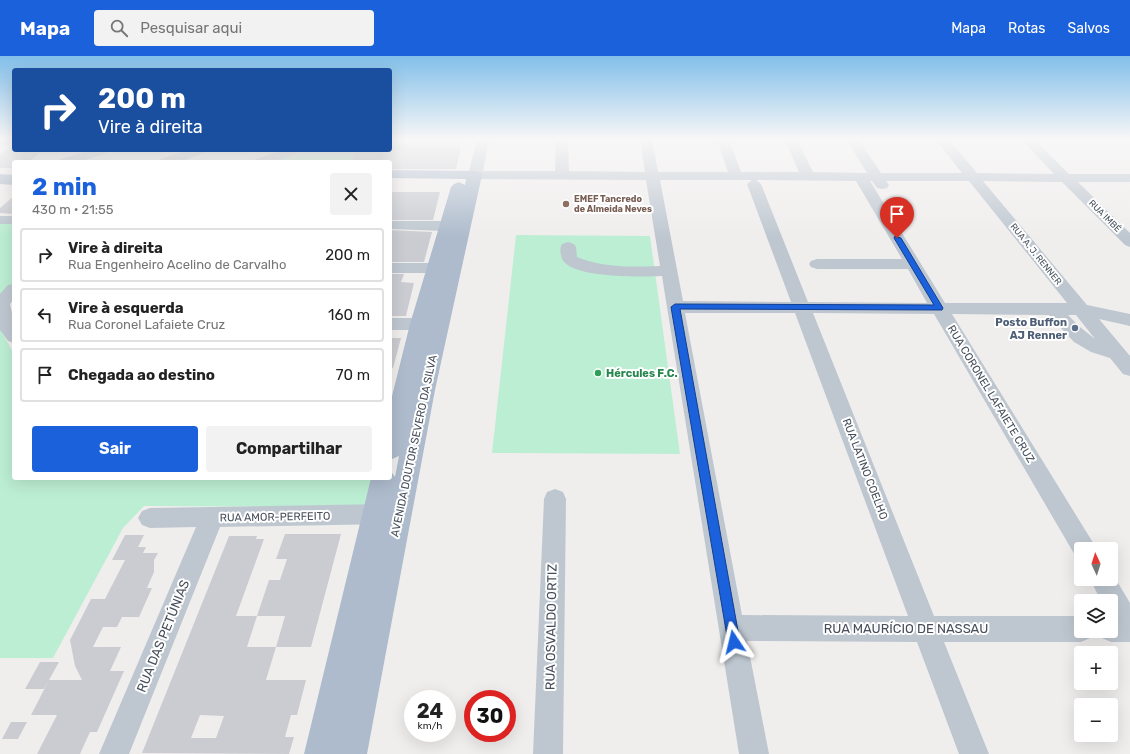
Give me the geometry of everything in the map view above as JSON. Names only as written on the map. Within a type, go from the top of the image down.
[{"type":"main road","points":[[392,174],[468,179]]},
{"type":"main road","points":[[392,182],[468,179]]},
{"type":"main road","name":"AVENIDA DOUTOR SEVERO DA SILVA","points":[[320,754],[387,514],[424,390],[437,268],[447,226],[468,179]]},
{"type":"main road","name":"AVENIDA DOUTOR SEVERO DA SILVA","points":[[392,434],[397,391],[430,324],[468,179]]},
{"type":"main road","points":[[0,180],[12,180]]},
{"type":"main road","name":"AVENIDA DOUTOR SEVERO DA SILVA","points":[[351,754],[387,514],[384,480]]},
{"type":"street","name":"AVENIDA DOUTOR SEVERO DA SILVA","points":[[468,179],[470,173]]},
{"type":"street","points":[[650,173],[669,271],[754,754]]},
{"type":"street","name":"RUA LATINO COELHO","points":[[741,173],[802,307],[974,754]]},
{"type":"street","points":[[806,173],[808,177]]},
{"type":"street","name":"RUA CORONEL LAFAIETE CRUZ","points":[[867,173],[913,264],[1080,542]]},
{"type":"street","name":"RUA A. J. RENNER","points":[[968,173],[1130,369]]},
{"type":"street","name":"RUA IMBÉ","points":[[1061,173],[1129,240]]},
{"type":"street","points":[[468,179],[562,175],[651,186],[745,180],[976,182],[1070,181],[1130,178]]},
{"type":"street","points":[[468,179],[651,186],[808,177],[871,181]]},
{"type":"street","points":[[1070,181],[1130,185]]},
{"type":"street","points":[[0,220],[12,220]]},
{"type":"street","points":[[392,225],[447,226]]},
{"type":"street","points":[[568,247],[569,260],[585,268],[606,272],[669,271]]},
{"type":"street","points":[[817,264],[913,264]]},
{"type":"street","points":[[392,268],[437,268]]},
{"type":"street","points":[[11,327],[1,303],[12,291]]},
{"type":"street","points":[[675,307],[1080,309],[1130,320]]},
{"type":"street","points":[[1054,309],[1065,324],[1095,348],[1116,352]]},
{"type":"street","points":[[392,324],[430,324]]},
{"type":"street","name":"RUA OSVALDO ORTIZ","points":[[548,754],[555,499]]},
{"type":"street","name":"RUA AMOR-PERFEITO","points":[[150,518],[387,514]]},
{"type":"street","name":"RUA DAS PETÚNIAS","points":[[114,754],[212,518]]},
{"type":"street","points":[[1106,586],[1130,628],[1118,629]]},
{"type":"street","name":"RUA MAURÍCIO DE NASSAU","points":[[732,628],[1074,629]]},
{"type":"path","points":[[604,203],[651,186]]},
{"type":"green space","points":[[0,223],[12,223],[12,287],[0,299]]},
{"type":"green space","points":[[516,235],[650,236],[680,454],[492,453]]},
{"type":"green space","points":[[0,329],[12,350],[12,480],[374,480],[367,507],[144,506],[123,528],[53,658],[0,658]]},
{"type":"building","points":[[392,192],[440,192],[433,220],[392,220]]},
{"type":"building","points":[[12,198],[12,214],[0,213],[0,208]]},
{"type":"building","points":[[392,230],[432,232],[424,262],[392,262]]},
{"type":"building","points":[[392,274],[404,274],[401,282],[414,283],[406,316],[392,316]]},
{"type":"building","points":[[392,338],[401,338],[393,368]]},
{"type":"building","points":[[285,534],[341,534],[311,647],[276,647],[285,616],[257,616],[269,580],[280,580],[287,559],[276,559]]},
{"type":"building","points":[[125,535],[144,535],[138,547],[146,547],[143,553],[158,553],[154,560],[154,572],[147,588],[152,588],[139,617],[122,617],[117,627],[103,627],[93,647],[121,647],[110,671],[124,671],[97,732],[90,732],[80,754],[37,754],[57,715],[31,715],[49,680],[82,680],[75,666],[70,640],[91,599],[105,599],[125,560],[112,560]]},
{"type":"building","points":[[229,536],[257,536],[256,539],[264,539],[236,616],[257,616],[247,647],[276,647],[266,680],[306,680],[297,715],[291,715],[285,737],[294,737],[289,754],[142,753]],"holes":[[[200,715],[224,716],[216,738],[191,738]]]},
{"type":"building","points":[[40,662],[59,662],[44,689],[25,689]]},
{"type":"building","points":[[11,722],[27,722],[18,739],[2,739]]},
{"type":"place","name":"EMEF Tancredo de Almeida Neves","points":[[566,204]]},
{"type":"place","name":"Posto Buffon AJ Renner","points":[[1075,328]]},
{"type":"place","name":"Hércules F.C.","points":[[598,373]]},
{"type":"route","points":[[734,642],[675,307],[939,308],[897,238]]}]
